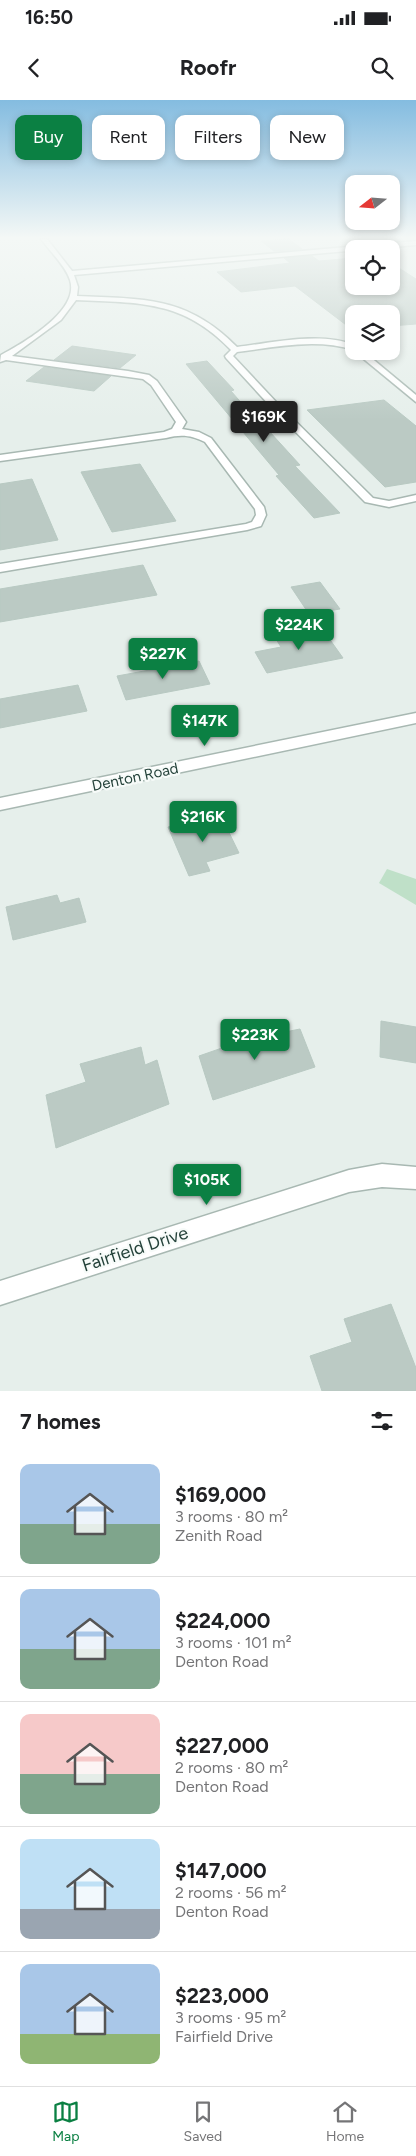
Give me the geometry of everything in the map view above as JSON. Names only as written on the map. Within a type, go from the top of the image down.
[{"type":"street","points":[[2,359],[55,322],[70,307],[73,299]]},
{"type":"street","points":[[92,299],[146,303],[180,308],[204,322],[227,340],[235,350]]},
{"type":"street","points":[[345,344],[332,340],[235,350],[229,356],[369,500],[390,504],[416,498]]},
{"type":"street","points":[[2,359],[128,373],[146,377],[154,383],[180,422],[176,431]]},
{"type":"street","points":[[369,360],[416,399]]},
{"type":"street","points":[[0,458],[166,435],[176,431],[196,434],[208,440],[260,509],[261,515],[257,524],[247,527],[0,568]]},
{"type":"street","name":"Denton Road","points":[[0,804],[416,718]]},
{"type":"street","name":"Fairfield Drive","points":[[0,1294],[349,1181],[370,1176],[393,1174],[416,1178]]},
{"type":"green space","points":[[387,869],[416,879],[416,905],[379,883]]},
{"type":"building","points":[[312,299],[416,299],[416,324],[400,325],[400,305],[345,305],[345,324]]},
{"type":"building","points":[[72,346],[136,355],[120,368],[54,360]]},
{"type":"building","points":[[207,361],[234,390],[231,391],[266,431],[269,431],[300,465],[295,466],[340,513],[314,518],[276,476],[279,475],[186,364]]},
{"type":"building","points":[[44,367],[111,376],[94,391],[26,381]]},
{"type":"building","points":[[384,400],[416,426],[416,482],[385,487],[307,410]]},
{"type":"building","points":[[140,464],[176,521],[112,532],[81,472]]},
{"type":"building","points":[[32,479],[58,540],[0,550],[0,484]]},
{"type":"building","points":[[143,565],[157,595],[0,622],[0,589]]},
{"type":"building","points":[[320,582],[340,609],[309,614],[291,587]]},
{"type":"building","points":[[321,627],[343,658],[267,673],[255,652],[281,647],[274,636]]},
{"type":"building","points":[[199,661],[210,684],[126,700],[117,676]]},
{"type":"building","points":[[78,685],[87,711],[0,728],[0,699]]},
{"type":"building","points":[[220,814],[239,853],[206,862],[210,871],[189,876],[168,827]]},
{"type":"building","points":[[57,895],[60,903],[79,898],[86,922],[13,940],[6,907]]},
{"type":"building","points":[[381,1021],[416,1027],[416,1063],[380,1057]]},
{"type":"building","points":[[260,1023],[265,1036],[300,1029],[315,1067],[213,1100],[199,1056],[242,1041],[236,1027]]},
{"type":"building","points":[[141,1047],[145,1065],[157,1060],[169,1104],[56,1148],[46,1095],[86,1082],[80,1064]]},
{"type":"building","points":[[391,1304],[416,1368],[416,1391],[322,1391],[310,1356],[352,1342],[344,1319]]}]
